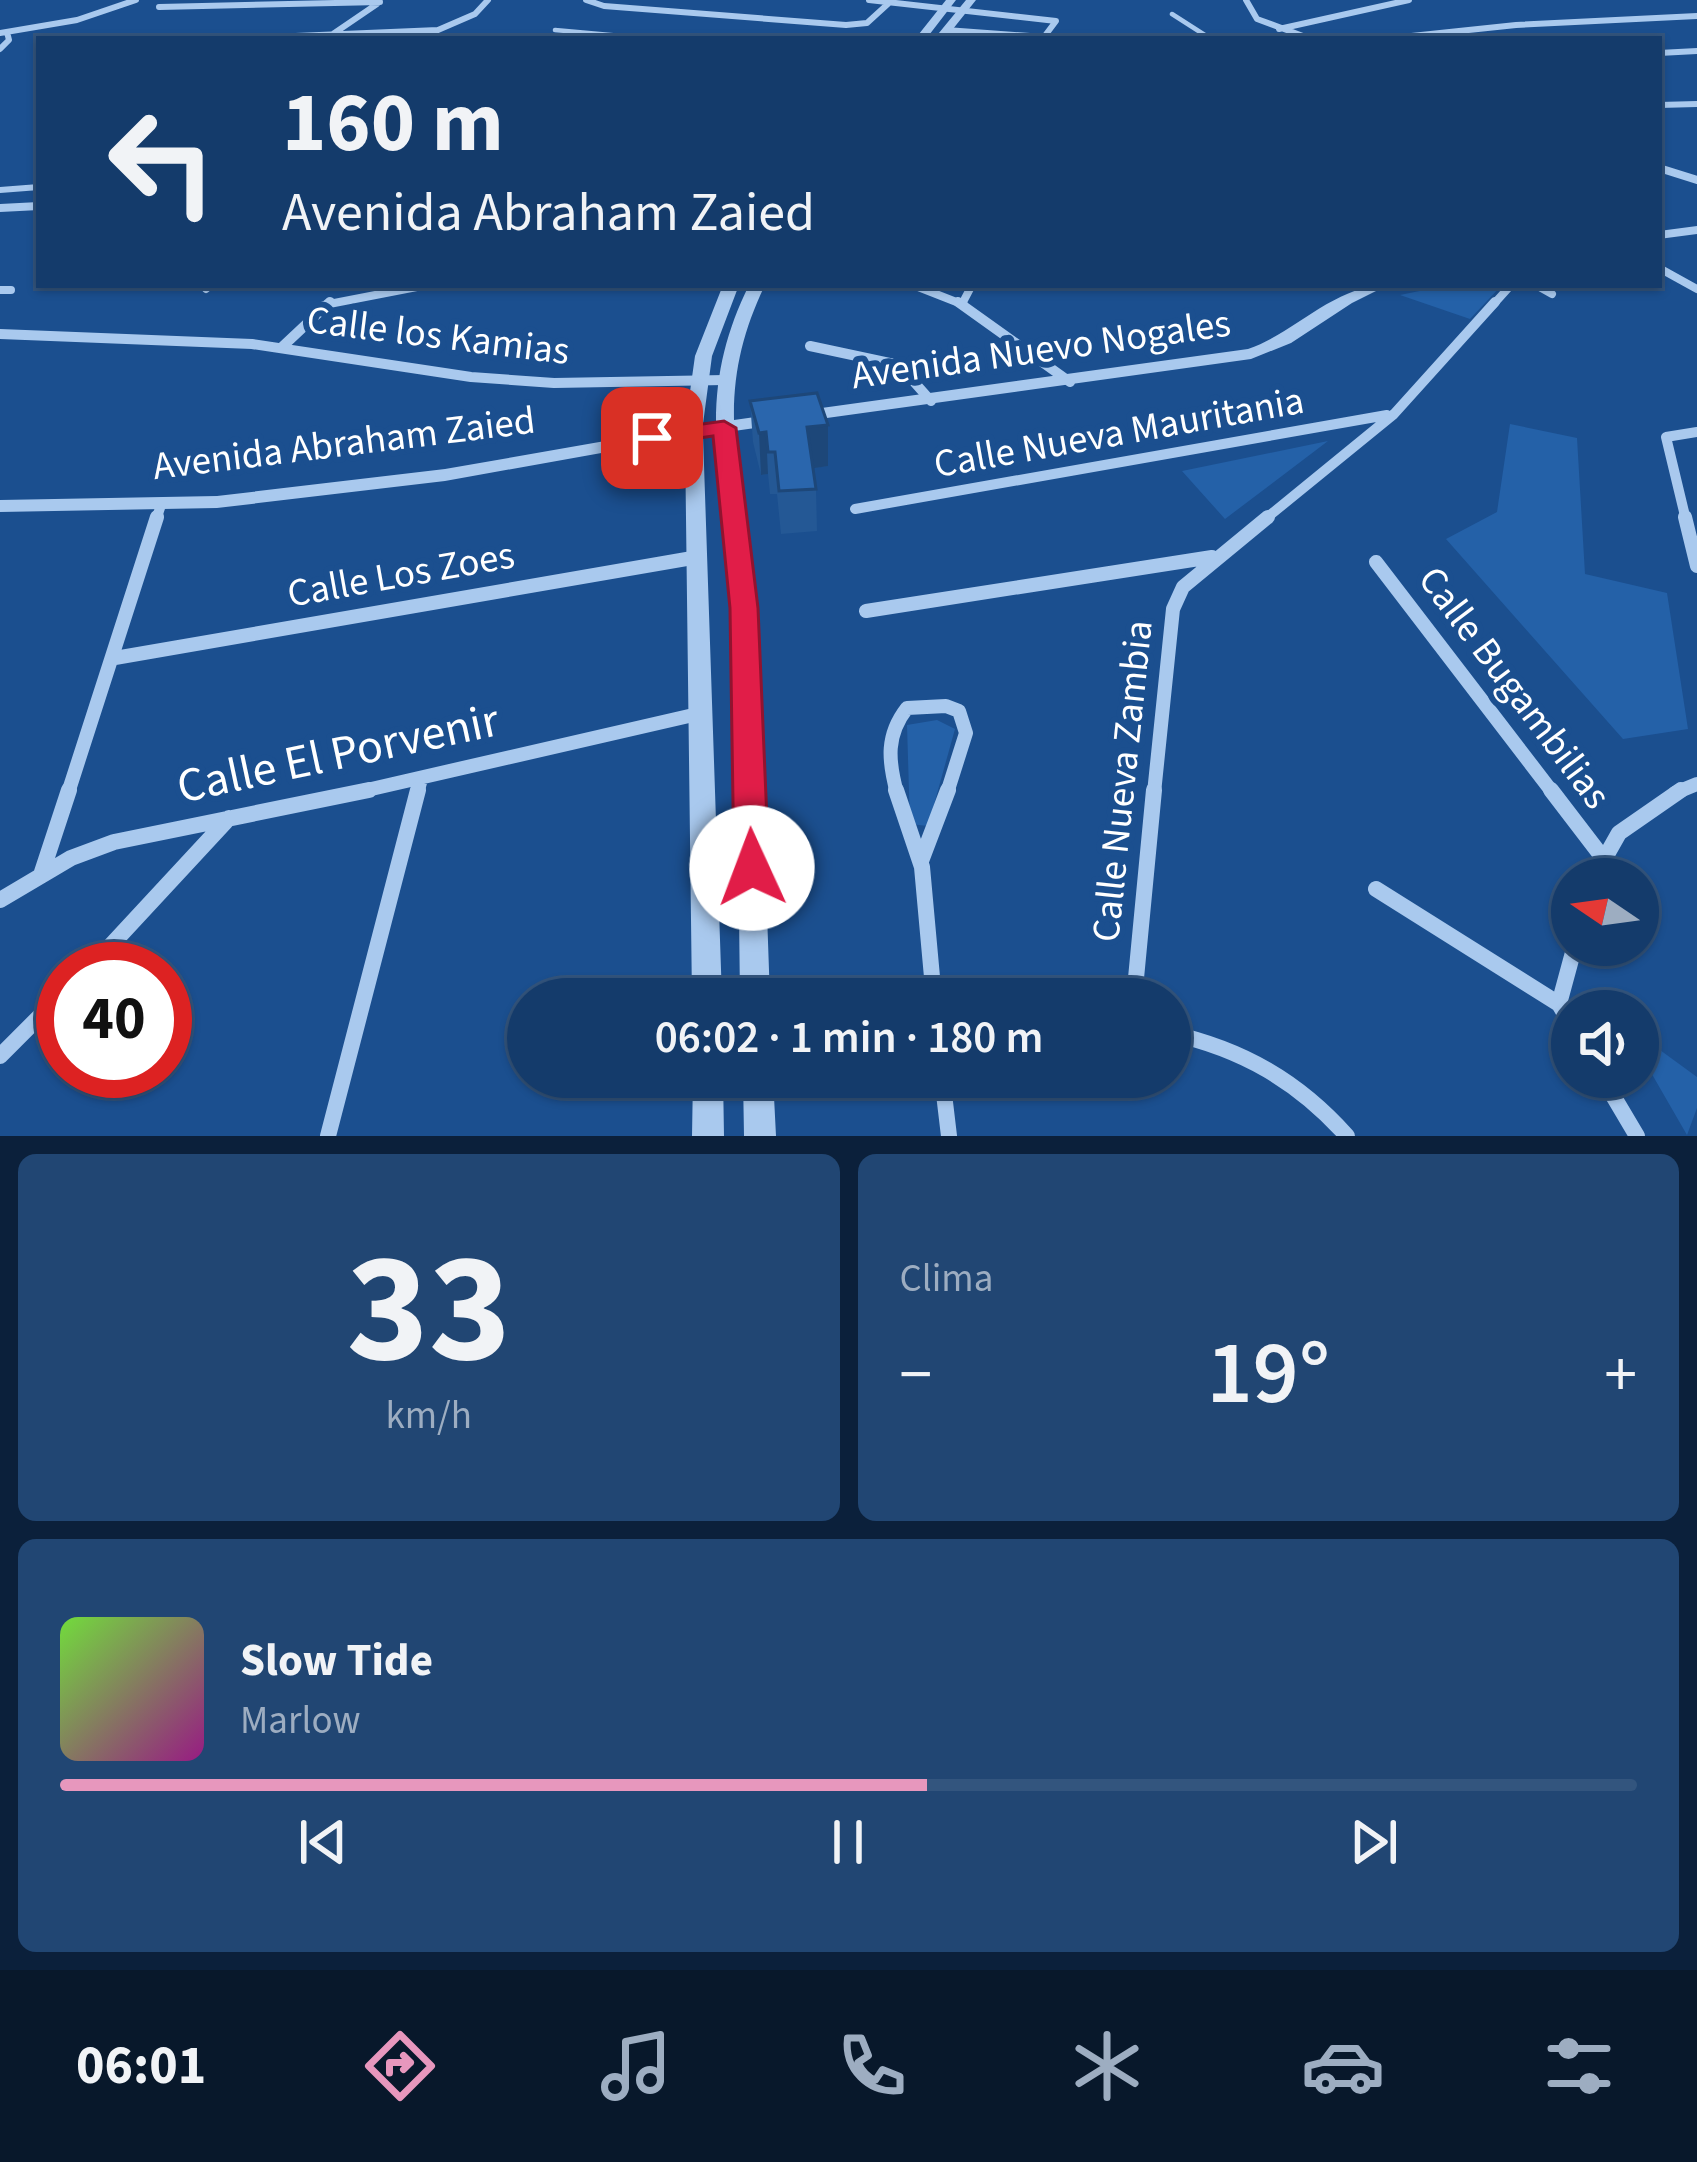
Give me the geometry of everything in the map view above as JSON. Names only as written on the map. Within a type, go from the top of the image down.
[{"type":"street","points":[[0,49],[9,40],[4,33],[68,22],[136,0]]},
{"type":"street","points":[[330,36],[438,31],[476,14],[488,0]]},
{"type":"street","points":[[586,0],[604,6],[846,25],[867,22],[890,2]]},
{"type":"street","points":[[868,0],[968,4],[1046,17],[1056,23],[1046,36]]},
{"type":"street","points":[[1246,0],[1257,19],[1301,36]]},
{"type":"street","points":[[1279,29],[1409,0]]},
{"type":"street","points":[[330,36],[382,1]]},
{"type":"street","points":[[159,7],[382,1]]},
{"type":"street","points":[[922,36],[949,3]]},
{"type":"street","points":[[942,34],[968,4]]},
{"type":"street","points":[[1409,36],[1495,26],[1697,16]]},
{"type":"street","points":[[942,34],[993,36]]},
{"type":"street","points":[[1662,53],[1697,51]]},
{"type":"street","points":[[1662,105],[1697,104]]},
{"type":"street","points":[[1662,169],[1697,180]]},
{"type":"street","points":[[0,208],[36,206]]},
{"type":"street","points":[[1662,235],[1697,230]]},
{"type":"street","points":[[1662,270],[1697,290]]},
{"type":"street","points":[[281,348],[326,303],[410,288]]},
{"type":"street","points":[[707,978],[694,431],[696,381],[715,317],[730,288]]},
{"type":"street","points":[[754,978],[744,608],[724,428],[728,358],[756,288]]},
{"type":"street","points":[[922,288],[962,304],[1071,382]]},
{"type":"street","points":[[962,304],[970,288]]},
{"type":"street","name":"Avenida Nuevo Nogales","points":[[694,431],[1071,382],[1273,348],[1346,299],[1374,288]]},
{"type":"street","name":"Calle Nueva Zambia","points":[[1136,978],[1173,609],[1183,586],[1394,414],[1508,288]]},
{"type":"street","points":[[1541,288],[1552,294]]},
{"type":"street","name":"Calle los Kamias","points":[[0,334],[179,338],[491,378],[725,380]]},
{"type":"street","points":[[810,346],[899,365],[931,401]]},
{"type":"street","name":"Calle Nueva Mauritania","points":[[855,509],[1394,414]]},
{"type":"street","name":"Avenida Abraham Zaied","points":[[0,506],[161,505],[445,475],[694,431]]},
{"type":"street","points":[[1697,432],[1666,437],[1697,566]]},
{"type":"street","points":[[41,875],[161,505]]},
{"type":"street","name":"Calle Los Zoes","points":[[115,658],[699,557]]},
{"type":"street","points":[[866,611],[1213,557]]},
{"type":"street","name":"Calle Bugambilias","points":[[1376,562],[1600,854]]},
{"type":"street","points":[[921,862],[966,734],[959,711],[946,706],[907,708],[892,733],[897,798],[921,862],[932,978]]},
{"type":"street","name":"Calle El Porvenir","points":[[0,900],[41,875],[114,842],[421,779],[704,713]]},
{"type":"street","points":[[328,1136],[421,779]]},
{"type":"street","points":[[1599,858],[1657,800],[1697,784]]},
{"type":"street","points":[[114,942],[230,817]]},
{"type":"street","points":[[1376,889],[1551,1000]]},
{"type":"street","points":[[0,1055],[36,1020]]},
{"type":"street","points":[[1191,1040],[1282,1072],[1319,1102],[1347,1136]]},
{"type":"street","points":[[708,1098],[708,1136]]},
{"type":"street","points":[[759,1098],[760,1136]]},
{"type":"street","points":[[944,1098],[949,1136]]},
{"type":"street","points":[[1614,1098],[1637,1136]]},
{"type":"lane","points":[[1172,14],[1206,36]]},
{"type":"lane","points":[[555,30],[622,36]]},
{"type":"lane","points":[[0,190],[36,187]]},
{"type":"shaded area","points":[[1434,288],[1499,288],[1470,319],[1400,295]]},
{"type":"shaded area","points":[[1510,424],[1577,438],[1585,574],[1667,593],[1688,729],[1623,739],[1446,539],[1497,512]]},
{"type":"shaded area","points":[[1328,441],[1225,519],[1182,471]]},
{"type":"shaded area","points":[[937,720],[955,729],[928,826],[910,824],[907,725]]},
{"type":"shaded area","points":[[1659,1049],[1697,1077],[1697,1108],[1687,1135],[1659,1086]]},
{"type":"building","points":[[817,393],[828,425],[807,427],[816,489],[779,491],[775,452],[768,452],[766,432],[759,433],[750,401]]},
{"type":"route","points":[[652,438],[724,428],[744,608],[752,868]]}]
